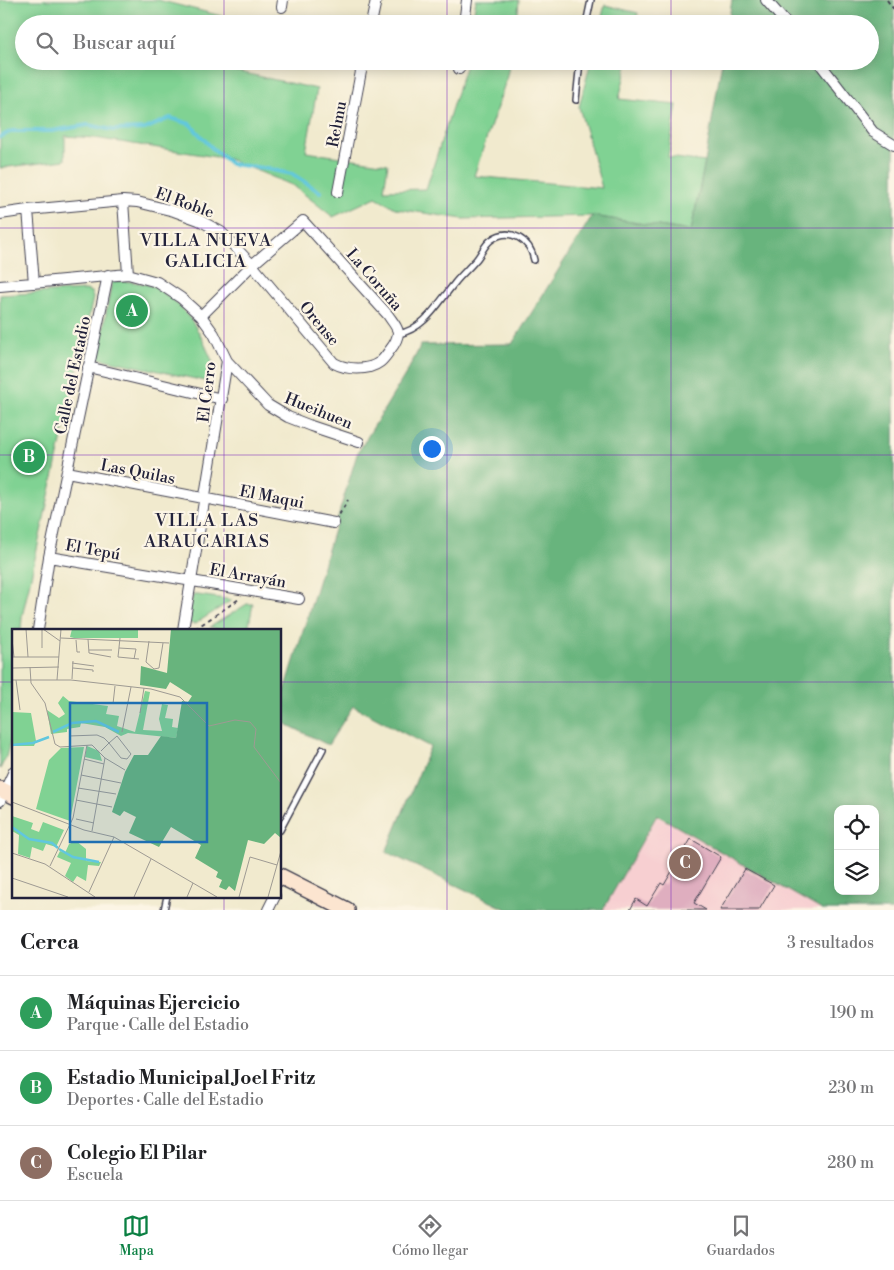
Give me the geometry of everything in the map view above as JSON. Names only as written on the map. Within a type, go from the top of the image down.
[{"type":"main road","points":[[281,880],[347,910]]},
{"type":"street","points":[[373,15],[376,0]]},
{"type":"street","points":[[465,15],[467,0]]},
{"type":"street","points":[[766,0],[779,15]]},
{"type":"street","name":"Relmu","points":[[338,192],[361,70]]},
{"type":"street","points":[[825,70],[873,132],[894,145]]},
{"type":"street","points":[[123,201],[128,274]]},
{"type":"street","name":"El Roble","points":[[0,214],[123,201],[137,202],[174,211],[221,232],[252,265]]},
{"type":"street","points":[[28,210],[34,283]]},
{"type":"street","name":"La Coruña","points":[[252,265],[303,220],[388,315],[397,330],[398,334],[393,347],[380,362]]},
{"type":"street","points":[[201,316],[252,265]]},
{"type":"street","name":"Orense","points":[[252,265],[334,364],[346,368],[357,368],[371,366],[380,362]]},
{"type":"street","name":"El Cerro","points":[[0,286],[128,274],[157,282],[182,298],[201,316],[214,334],[227,360],[183,629]]},
{"type":"street","name":"Calle del Estadio","points":[[38,629],[48,557],[108,275]]},
{"type":"street","name":"Hueihuen","points":[[227,360],[268,405],[288,417],[359,442]]},
{"type":"street","points":[[88,367],[222,398]]},
{"type":"street","name":"Las Quilas","points":[[67,472],[205,499]]},
{"type":"street","name":"El Maqui","points":[[205,499],[334,524]]},
{"type":"street","name":"El Tepú","points":[[48,557],[192,581]]},
{"type":"street","name":"El Arrayán","points":[[192,581],[299,599]]},
{"type":"street","points":[[5,794],[12,776]]},
{"type":"street","points":[[268,910],[274,898]]},
{"type":"lane","points":[[588,15],[591,0]]},
{"type":"lane","points":[[576,100],[579,70]]},
{"type":"lane","points":[[398,334],[410,331],[426,319],[493,238],[504,235],[516,236],[530,248],[534,260]]},
{"type":"lane","points":[[281,828],[323,749]]},
{"type":"path","points":[[887,0],[894,9]]},
{"type":"path","points":[[334,524],[348,500]]},
{"type":"path","points":[[196,629],[251,591]]},
{"type":"shaded area","points":[[657,815],[822,910],[603,910]]},
{"type":"green space","points":[[0,0],[158,0],[217,15],[15,15],[15,70],[235,70],[317,89],[306,152],[388,164],[384,190],[426,189],[464,70],[508,70],[474,176],[602,188],[579,107],[589,70],[626,70],[619,99],[677,105],[668,157],[705,162],[691,231],[592,216],[463,219],[397,209],[376,197],[333,217],[294,186],[229,159],[95,138],[65,136],[65,160],[0,168]]},
{"type":"green space","points":[[476,0],[519,0],[518,15],[474,15]]},
{"type":"green space","points":[[732,0],[894,0],[894,910],[822,910],[657,815],[603,910],[508,910],[386,852],[430,747],[353,706],[328,745],[281,722],[281,704],[357,454],[421,345],[512,344],[592,216],[691,231],[720,70],[879,70],[879,15],[730,15]]},
{"type":"green space","points":[[605,5],[638,13],[638,15],[602,15]]},
{"type":"green space","points":[[112,281],[134,282],[155,287],[183,310],[200,335],[213,363],[205,381],[98,358]]},
{"type":"green space","points":[[86,290],[91,292],[93,298],[22,617],[21,629],[12,629],[12,735],[6,757],[0,769],[0,295]]},
{"type":"green space","points":[[193,595],[232,600],[195,624],[186,623]]},
{"type":"green space","points":[[247,604],[253,604],[248,629],[217,629],[210,627]]},
{"type":"building","points":[[691,839],[721,857],[694,903],[706,910],[630,910],[636,899],[647,906],[661,883],[664,885]]},
{"type":"building","points":[[745,869],[774,885],[759,910],[720,910]]},
{"type":"waterway","points":[[0,137],[12,131],[52,131],[88,125],[113,130],[145,129],[170,118],[190,124],[210,146],[231,164],[292,174],[320,192]]},
{"type":"place","name":"Máquinas Ejercicio","points":[[132,311]]},
{"type":"place","name":"Estadio Municipal Joel Fritz","points":[[29,457]]},
{"type":"place","name":"Colegio El Pilar","points":[[685,863]]},
{"type":"district","name":"VILLA NUEVA GALICIA","points":[[206,250]]},
{"type":"district","name":"VILLA LAS ARAUCARIAS","points":[[207,530]]}]
